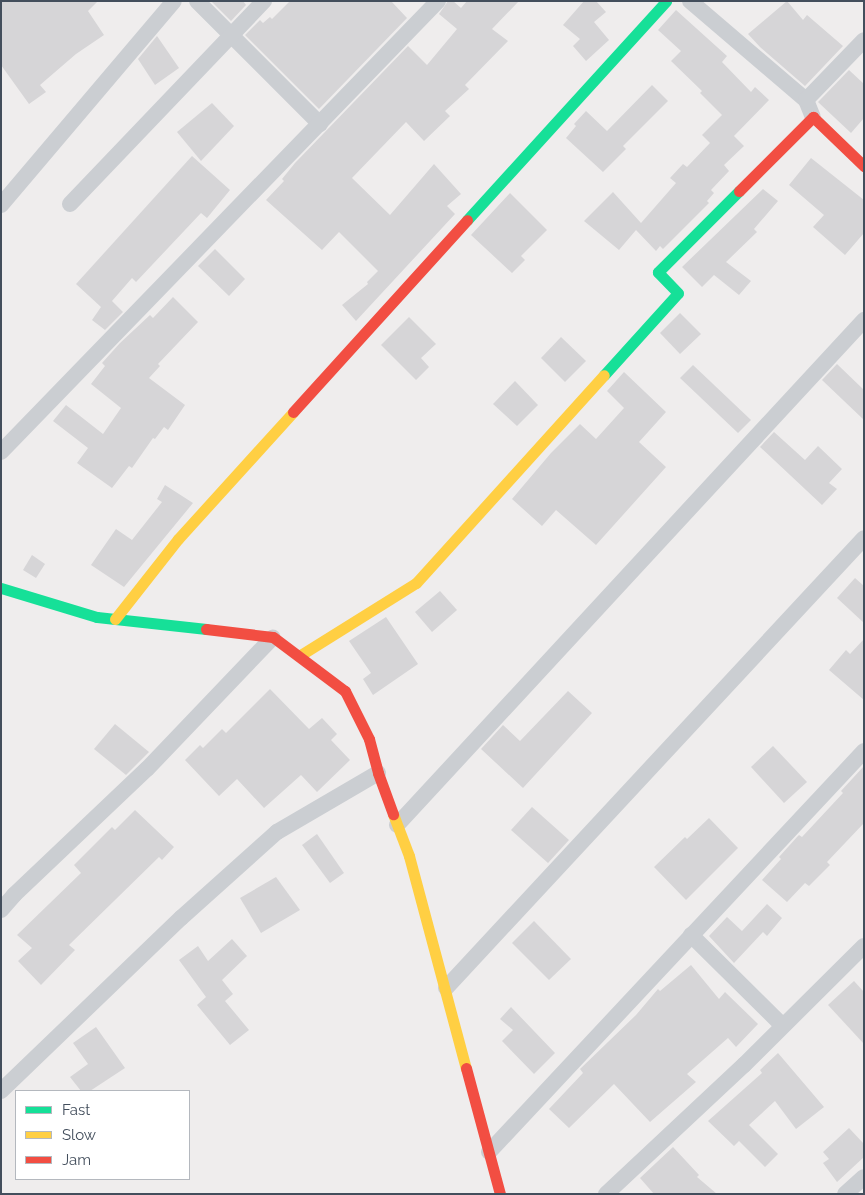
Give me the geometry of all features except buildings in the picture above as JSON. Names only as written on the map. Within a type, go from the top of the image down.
[{"type":"street","points":[[1,204],[174,1]]},
{"type":"street","points":[[197,1],[320,124]]},
{"type":"street","points":[[70,204],[264,1]]},
{"type":"street","points":[[1,452],[438,1]]},
{"type":"street","points":[[115,619],[178,540],[666,1]]},
{"type":"street","points":[[690,1],[806,100],[813,117],[864,166]]},
{"type":"street","points":[[806,100],[864,40]]},
{"type":"street","points":[[299,656],[416,583],[678,292],[658,272],[813,117]]},
{"type":"street","points":[[397,825],[864,320]]},
{"type":"street","points":[[446,988],[864,538]]},
{"type":"street","points":[[1,588],[97,617],[273,636],[345,691],[369,739],[378,773],[409,856],[500,1194]]},
{"type":"street","points":[[1,910],[14,895],[147,769],[273,636]]},
{"type":"street","points":[[488,1152],[864,751]]},
{"type":"street","points":[[1,1091],[181,918],[277,832],[378,773]]},
{"type":"street","points":[[691,935],[783,1026]]},
{"type":"street","points":[[606,1194],[783,1026],[864,946]]},
{"type":"street","points":[[845,1194],[864,1177]]},
{"type":"traffic: fast","points":[[467,220],[666,1]]},
{"type":"traffic: fast","points":[[604,375],[678,293],[658,272],[739,191]]},
{"type":"traffic: fast","points":[[1,588],[97,617],[206,629]]},
{"type":"traffic: slow","points":[[299,656],[416,583],[604,375]]},
{"type":"traffic: slow","points":[[115,619],[178,539],[293,412]]},
{"type":"traffic: slow","points":[[393,814],[409,856],[466,1068]]},
{"type":"traffic: jam","points":[[739,191],[813,117],[864,166]]},
{"type":"traffic: jam","points":[[293,412],[467,220]]},
{"type":"traffic: jam","points":[[206,629],[273,637],[345,691],[369,739],[378,773],[393,814]]},
{"type":"traffic: jam","points":[[466,1068],[500,1194]]}]
